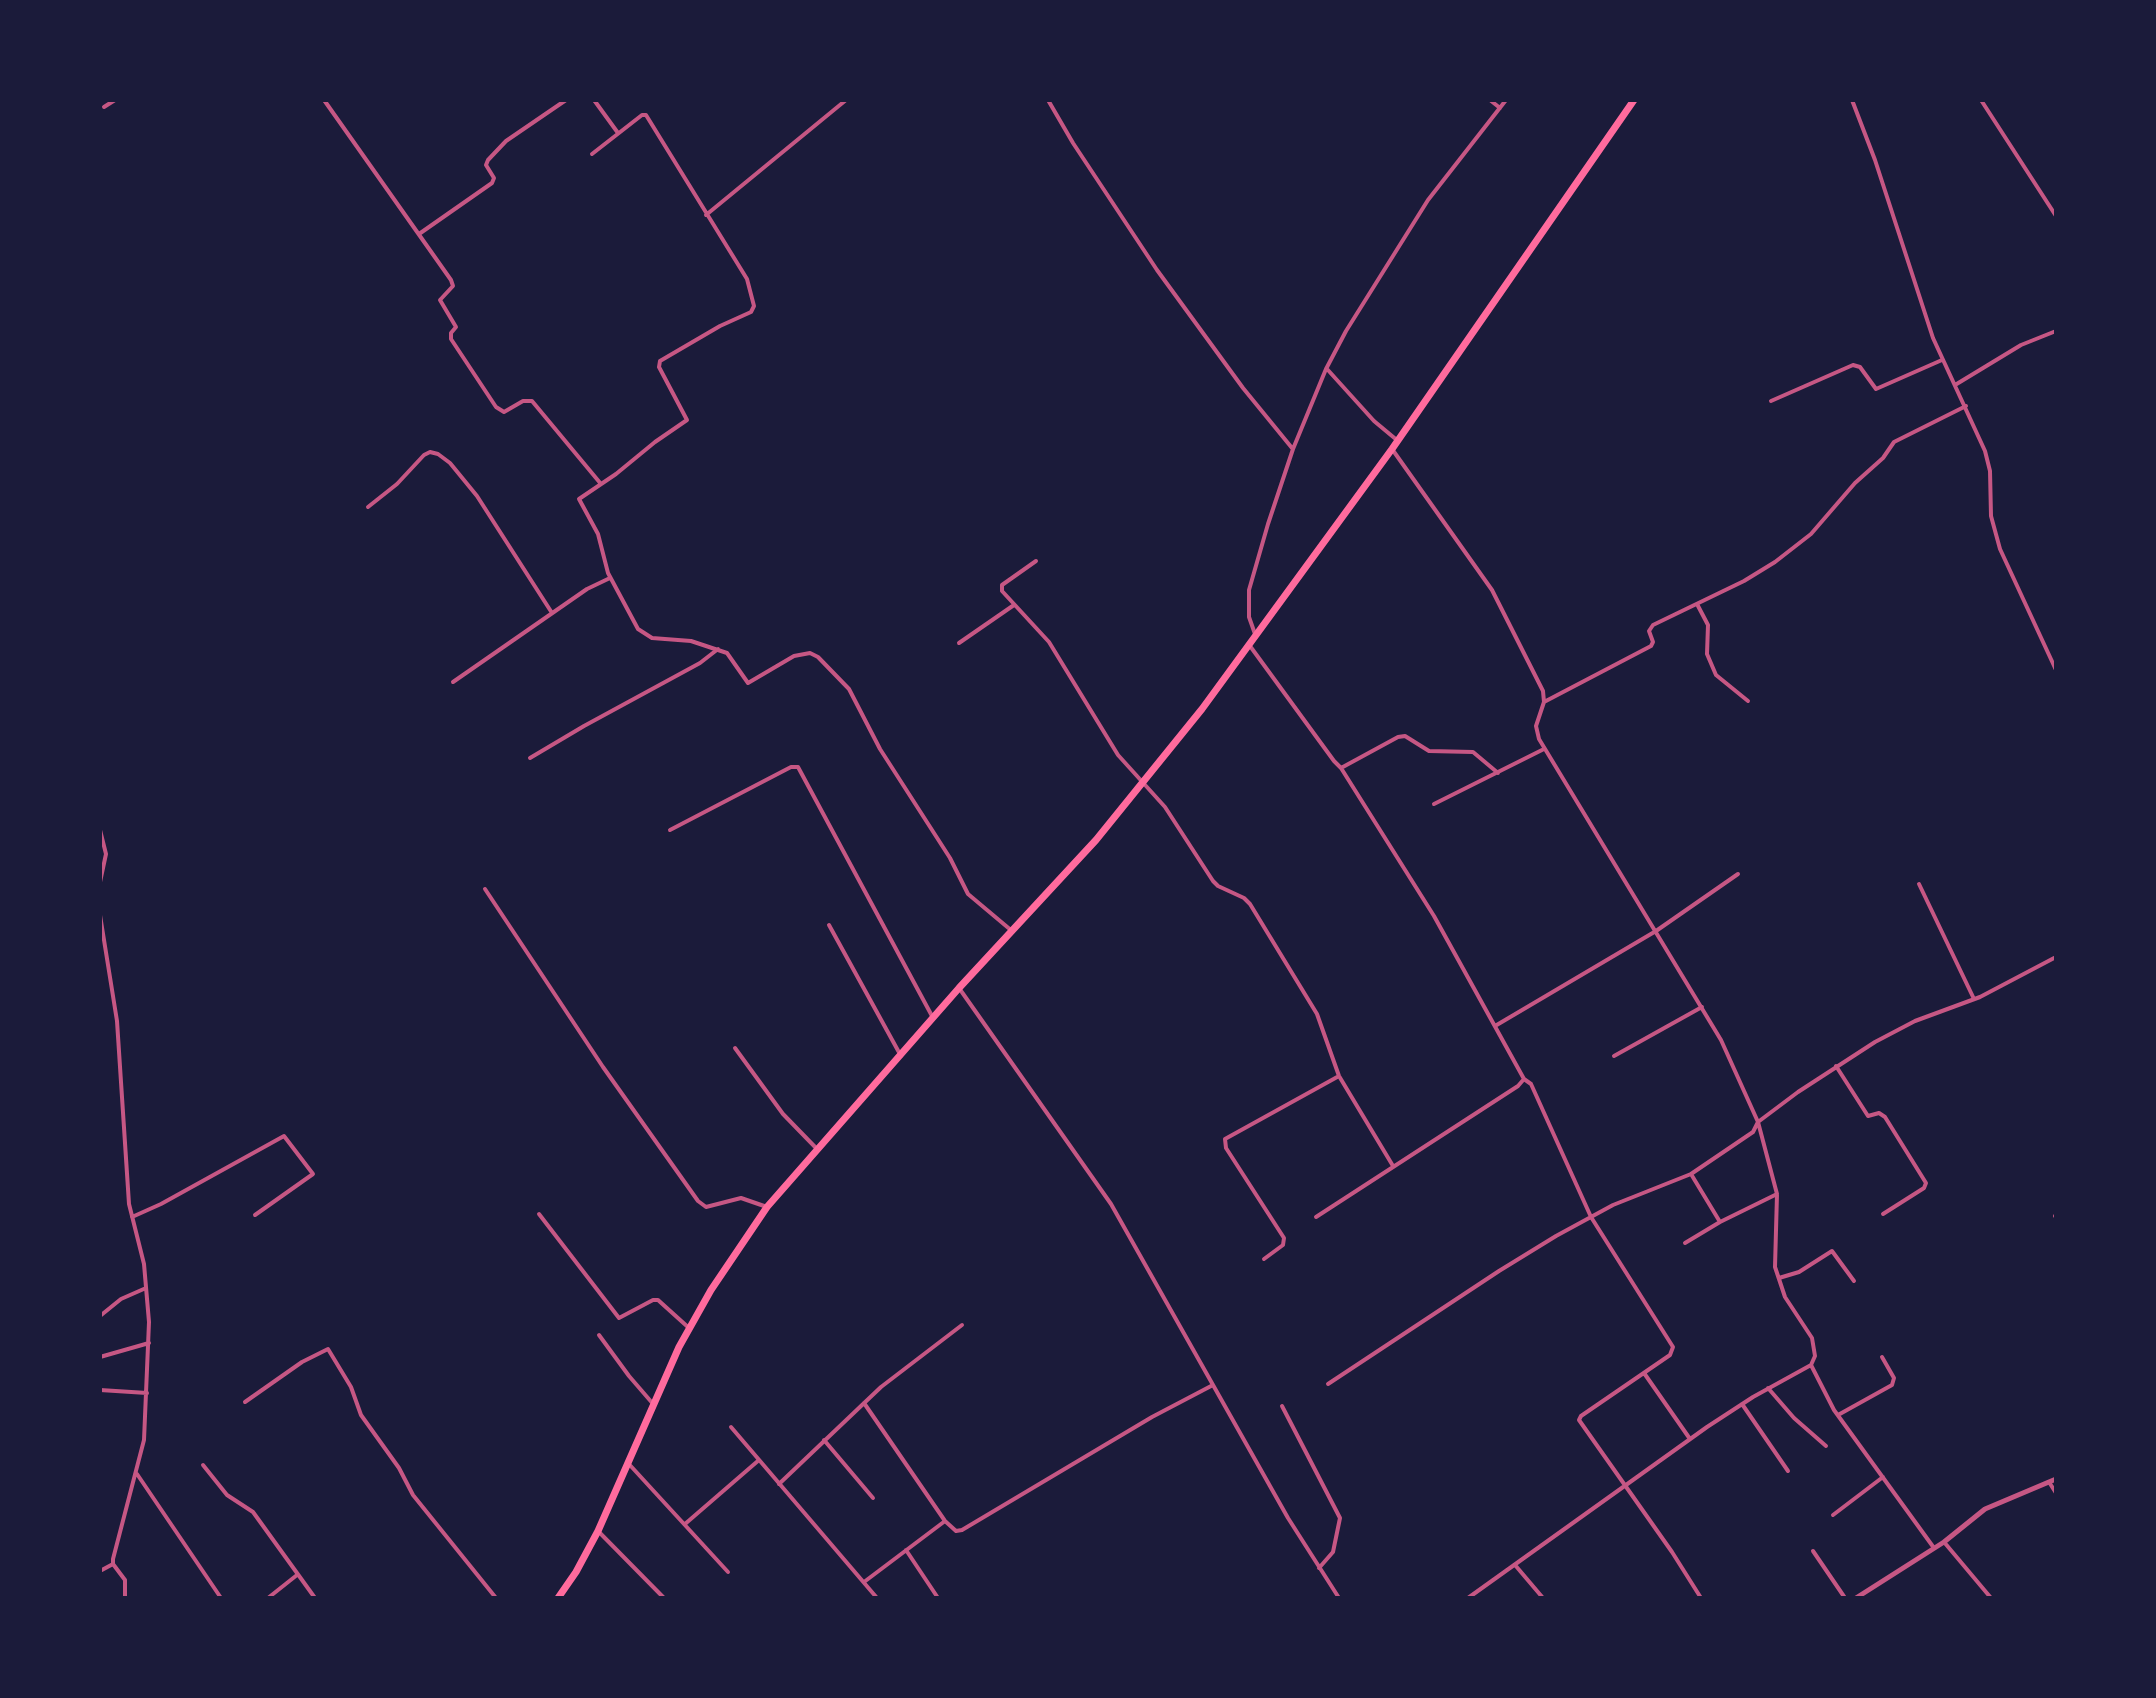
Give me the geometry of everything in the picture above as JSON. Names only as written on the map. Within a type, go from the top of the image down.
[{"type":"main road","points":[[558,1598],[598,1531],[689,1328],[767,1207],[959,988],[1096,840],[1202,709],[1398,441],[1634,100]]},
{"type":"street","points":[[104,107],[115,100]]},
{"type":"street","points":[[324,100],[452,283],[453,286],[440,300],[456,327],[451,339],[496,407],[504,412],[523,401],[532,401],[601,484]]},
{"type":"street","points":[[419,234],[492,183],[494,178],[486,165],[488,160],[506,141],[566,100]]},
{"type":"street","points":[[594,100],[618,133]]},
{"type":"street","points":[[706,215],[846,100]]},
{"type":"street","points":[[1048,100],[1157,270],[1243,388],[1293,449]]},
{"type":"street","points":[[1490,100],[1500,108]]},
{"type":"street","points":[[1255,634],[1249,617],[1249,590],[1293,449],[1326,369],[1346,331],[1428,200],[1506,100]]},
{"type":"street","points":[[1852,100],[1942,360],[1985,451],[1990,471],[1991,516],[2000,549],[2056,670]]},
{"type":"street","points":[[1981,100],[2056,216]]},
{"type":"street","points":[[592,154],[646,115],[751,286],[754,309],[660,361],[659,367],[687,420],[581,496],[579,502],[598,534],[610,578],[641,633],[652,638],[691,641],[718,649],[731,658],[748,683],[803,653],[818,657],[849,689],[880,749],[950,858],[962,886],[975,901],[1012,931]]},
{"type":"street","points":[[1955,385],[2021,345],[2056,331]]},
{"type":"street","points":[[1771,401],[1853,365],[1860,367],[1876,389],[1942,360]]},
{"type":"street","points":[[1326,369],[1374,421],[1398,441]]},
{"type":"street","points":[[1544,702],[1648,648],[1653,642],[1649,631],[1653,625],[1744,581],[1804,539],[1900,438],[1966,406]]},
{"type":"street","points":[[1392,449],[1492,590],[1543,691],[1544,702],[1536,726],[1544,749],[1721,1040],[1758,1122],[1777,1194],[1774,1218],[1778,1278],[1785,1297],[1812,1338],[1815,1356],[1811,1365],[1768,1388],[1690,1439],[1468,1598]]},
{"type":"street","points":[[368,507],[397,484],[424,455],[430,452],[438,454],[450,463],[477,496],[552,613]]},
{"type":"street","points":[[1036,561],[1000,588],[1049,642],[1118,755],[1165,807],[1213,881],[1250,904],[1317,1014],[1339,1076],[1393,1166]]},
{"type":"street","points":[[453,682],[587,589],[610,578]]},
{"type":"street","points":[[1697,604],[1708,625],[1707,654],[1716,675],[1748,701]]},
{"type":"street","points":[[959,643],[1014,605]]},
{"type":"street","points":[[1248,644],[1341,768],[1434,916],[1524,1079],[1531,1084],[1591,1217],[1673,1347],[1670,1355],[1579,1418],[1701,1598]]},
{"type":"street","points":[[530,758],[700,663],[718,649]]},
{"type":"street","points":[[1341,768],[1405,736],[1429,751],[1473,752],[1498,773]]},
{"type":"street","points":[[1434,804],[1544,749]]},
{"type":"street","points":[[670,830],[791,767],[798,767],[933,1019]]},
{"type":"street","points":[[100,830],[106,854],[100,882]]},
{"type":"street","points":[[1495,1026],[1656,931],[1738,874]]},
{"type":"street","points":[[1919,884],[1974,999]]},
{"type":"street","points":[[485,889],[603,1067],[702,1206],[741,1198],[767,1207]]},
{"type":"street","points":[[100,915],[117,1021],[132,1217],[144,1264],[149,1343],[144,1440],[137,1474],[113,1564],[100,1571]]},
{"type":"street","points":[[829,925],[901,1056]]},
{"type":"street","points":[[1328,1384],[1499,1271],[1591,1217],[1691,1174],[1753,1132],[1758,1122],[1836,1066],[1895,1031],[1974,999],[2056,957]]},
{"type":"street","points":[[959,988],[1111,1204],[1339,1598]]},
{"type":"street","points":[[1614,1056],[1702,1007]]},
{"type":"street","points":[[735,1048],[783,1114],[819,1151]]},
{"type":"street","points":[[1836,1066],[1868,1116],[1879,1113],[1885,1117],[1926,1183],[1924,1188],[1883,1214]]},
{"type":"street","points":[[1264,1259],[1283,1245],[1284,1238],[1226,1148],[1225,1139],[1339,1076]]},
{"type":"street","points":[[1316,1217],[1518,1086],[1524,1079]]},
{"type":"street","points":[[132,1217],[284,1136],[313,1174],[255,1215]]},
{"type":"street","points":[[1691,1174],[1720,1222]]},
{"type":"street","points":[[1685,1243],[1777,1194]]},
{"type":"street","points":[[539,1214],[619,1318],[658,1300],[689,1328]]},
{"type":"street","points":[[1778,1278],[1799,1272],[1830,1251],[1835,1253],[1854,1281]]},
{"type":"street","points":[[100,1316],[121,1299],[146,1288]]},
{"type":"street","points":[[779,1484],[864,1403],[962,1325]]},
{"type":"street","points":[[599,1335],[654,1406]]},
{"type":"street","points":[[100,1357],[149,1343]]},
{"type":"street","points":[[245,1402],[302,1362],[328,1349],[346,1377],[361,1415],[399,1468],[413,1495],[496,1598]]},
{"type":"street","points":[[1838,1416],[1892,1385],[1894,1378],[1882,1357]]},
{"type":"street","points":[[1811,1365],[1838,1416],[1934,1548]]},
{"type":"street","points":[[1644,1373],[1690,1439]]},
{"type":"street","points":[[864,1403],[945,1521],[956,1531],[1213,1385]]},
{"type":"street","points":[[1768,1388],[1794,1418],[1826,1446]]},
{"type":"street","points":[[100,1390],[147,1393]]},
{"type":"street","points":[[1742,1404],[1788,1471]]},
{"type":"street","points":[[1282,1406],[1340,1518],[1333,1552],[1319,1568]]},
{"type":"street","points":[[731,1427],[877,1598]]},
{"type":"street","points":[[824,1440],[873,1498]]},
{"type":"street","points":[[684,1525],[759,1460]]},
{"type":"street","points":[[628,1463],[728,1572]]},
{"type":"street","points":[[203,1465],[221,1489],[253,1512],[315,1598]]},
{"type":"street","points":[[137,1474],[221,1598]]},
{"type":"street","points":[[1833,1515],[1883,1477]]},
{"type":"street","points":[[1856,1598],[1944,1542],[1985,1509],[2053,1480],[2056,1493]]},
{"type":"street","points":[[864,1582],[945,1521]]},
{"type":"street","points":[[598,1531],[664,1598]]},
{"type":"street","points":[[1944,1542],[1991,1598]]},
{"type":"street","points":[[906,1550],[938,1598]]},
{"type":"street","points":[[1813,1551],[1845,1598]]},
{"type":"street","points":[[113,1564],[125,1580],[125,1598]]},
{"type":"street","points":[[1515,1565],[1543,1598]]},
{"type":"street","points":[[268,1598],[297,1575]]}]
